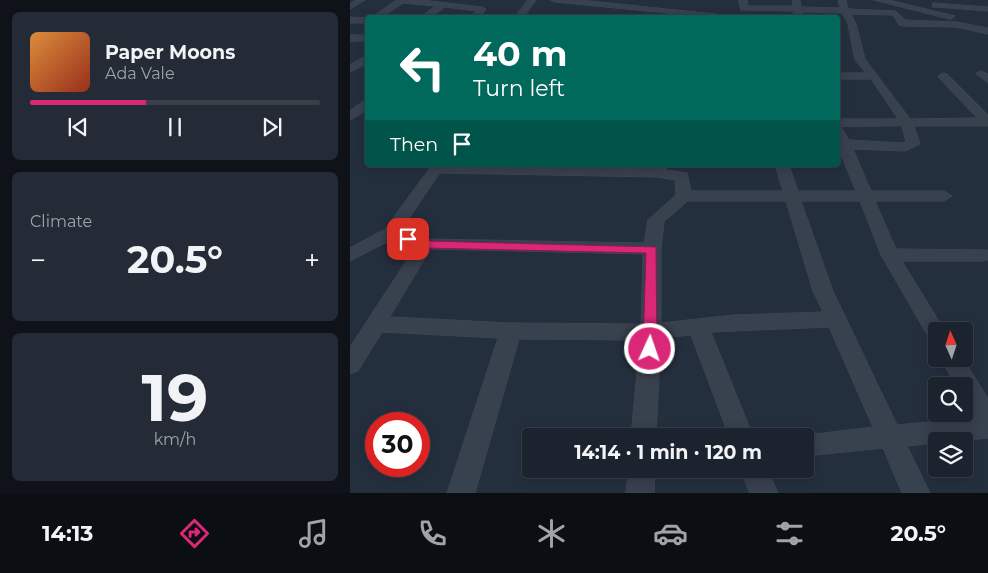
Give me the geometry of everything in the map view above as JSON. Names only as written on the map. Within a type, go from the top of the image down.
[{"type":"street","points":[[350,7],[361,0]]},
{"type":"street","points":[[379,15],[401,0],[482,9],[477,15]]},
{"type":"street","points":[[520,15],[532,0]]},
{"type":"street","points":[[555,0],[693,15],[690,3]]},
{"type":"street","points":[[743,0],[744,8],[896,13]]},
{"type":"street","points":[[840,140],[910,146],[913,144],[907,123],[874,76],[860,60],[854,30],[842,0]]},
{"type":"street","points":[[880,0],[988,23]]},
{"type":"street","points":[[880,0],[988,9]]},
{"type":"street","points":[[976,0],[988,1]]},
{"type":"street","points":[[892,4],[902,23],[947,22],[973,26],[988,31]]},
{"type":"street","points":[[428,15],[442,5],[445,5]]},
{"type":"street","points":[[350,20],[365,20]]},
{"type":"street","points":[[350,38],[365,38]]},
{"type":"street","points":[[353,73],[365,61]]},
{"type":"street","points":[[840,76],[874,76]]},
{"type":"street","points":[[840,123],[988,122],[943,76]]},
{"type":"street","points":[[350,116],[365,106]]},
{"type":"street","points":[[840,142],[866,197],[890,255],[930,322]]},
{"type":"street","points":[[350,255],[390,233],[438,167],[659,169],[682,176],[684,196]]},
{"type":"street","points":[[783,167],[824,291],[916,493]]},
{"type":"street","points":[[645,428],[651,332],[652,249],[656,220],[684,196],[944,196]]},
{"type":"street","points":[[390,233],[426,244],[652,249]]},
{"type":"street","points":[[350,365],[426,244]]},
{"type":"street","points":[[890,255],[984,255]]},
{"type":"street","points":[[374,324],[511,331],[651,332],[734,322],[836,319]]},
{"type":"street","points":[[699,327],[738,428]]},
{"type":"street","points":[[461,493],[511,331]]},
{"type":"street","points":[[957,368],[988,419]]},
{"type":"street","points":[[814,444],[889,435],[988,427]]},
{"type":"street","points":[[640,493],[641,478]]},
{"type":"street","points":[[758,478],[764,493]]},
{"type":"route","points":[[408,239],[426,244],[652,249],[650,349]]}]
